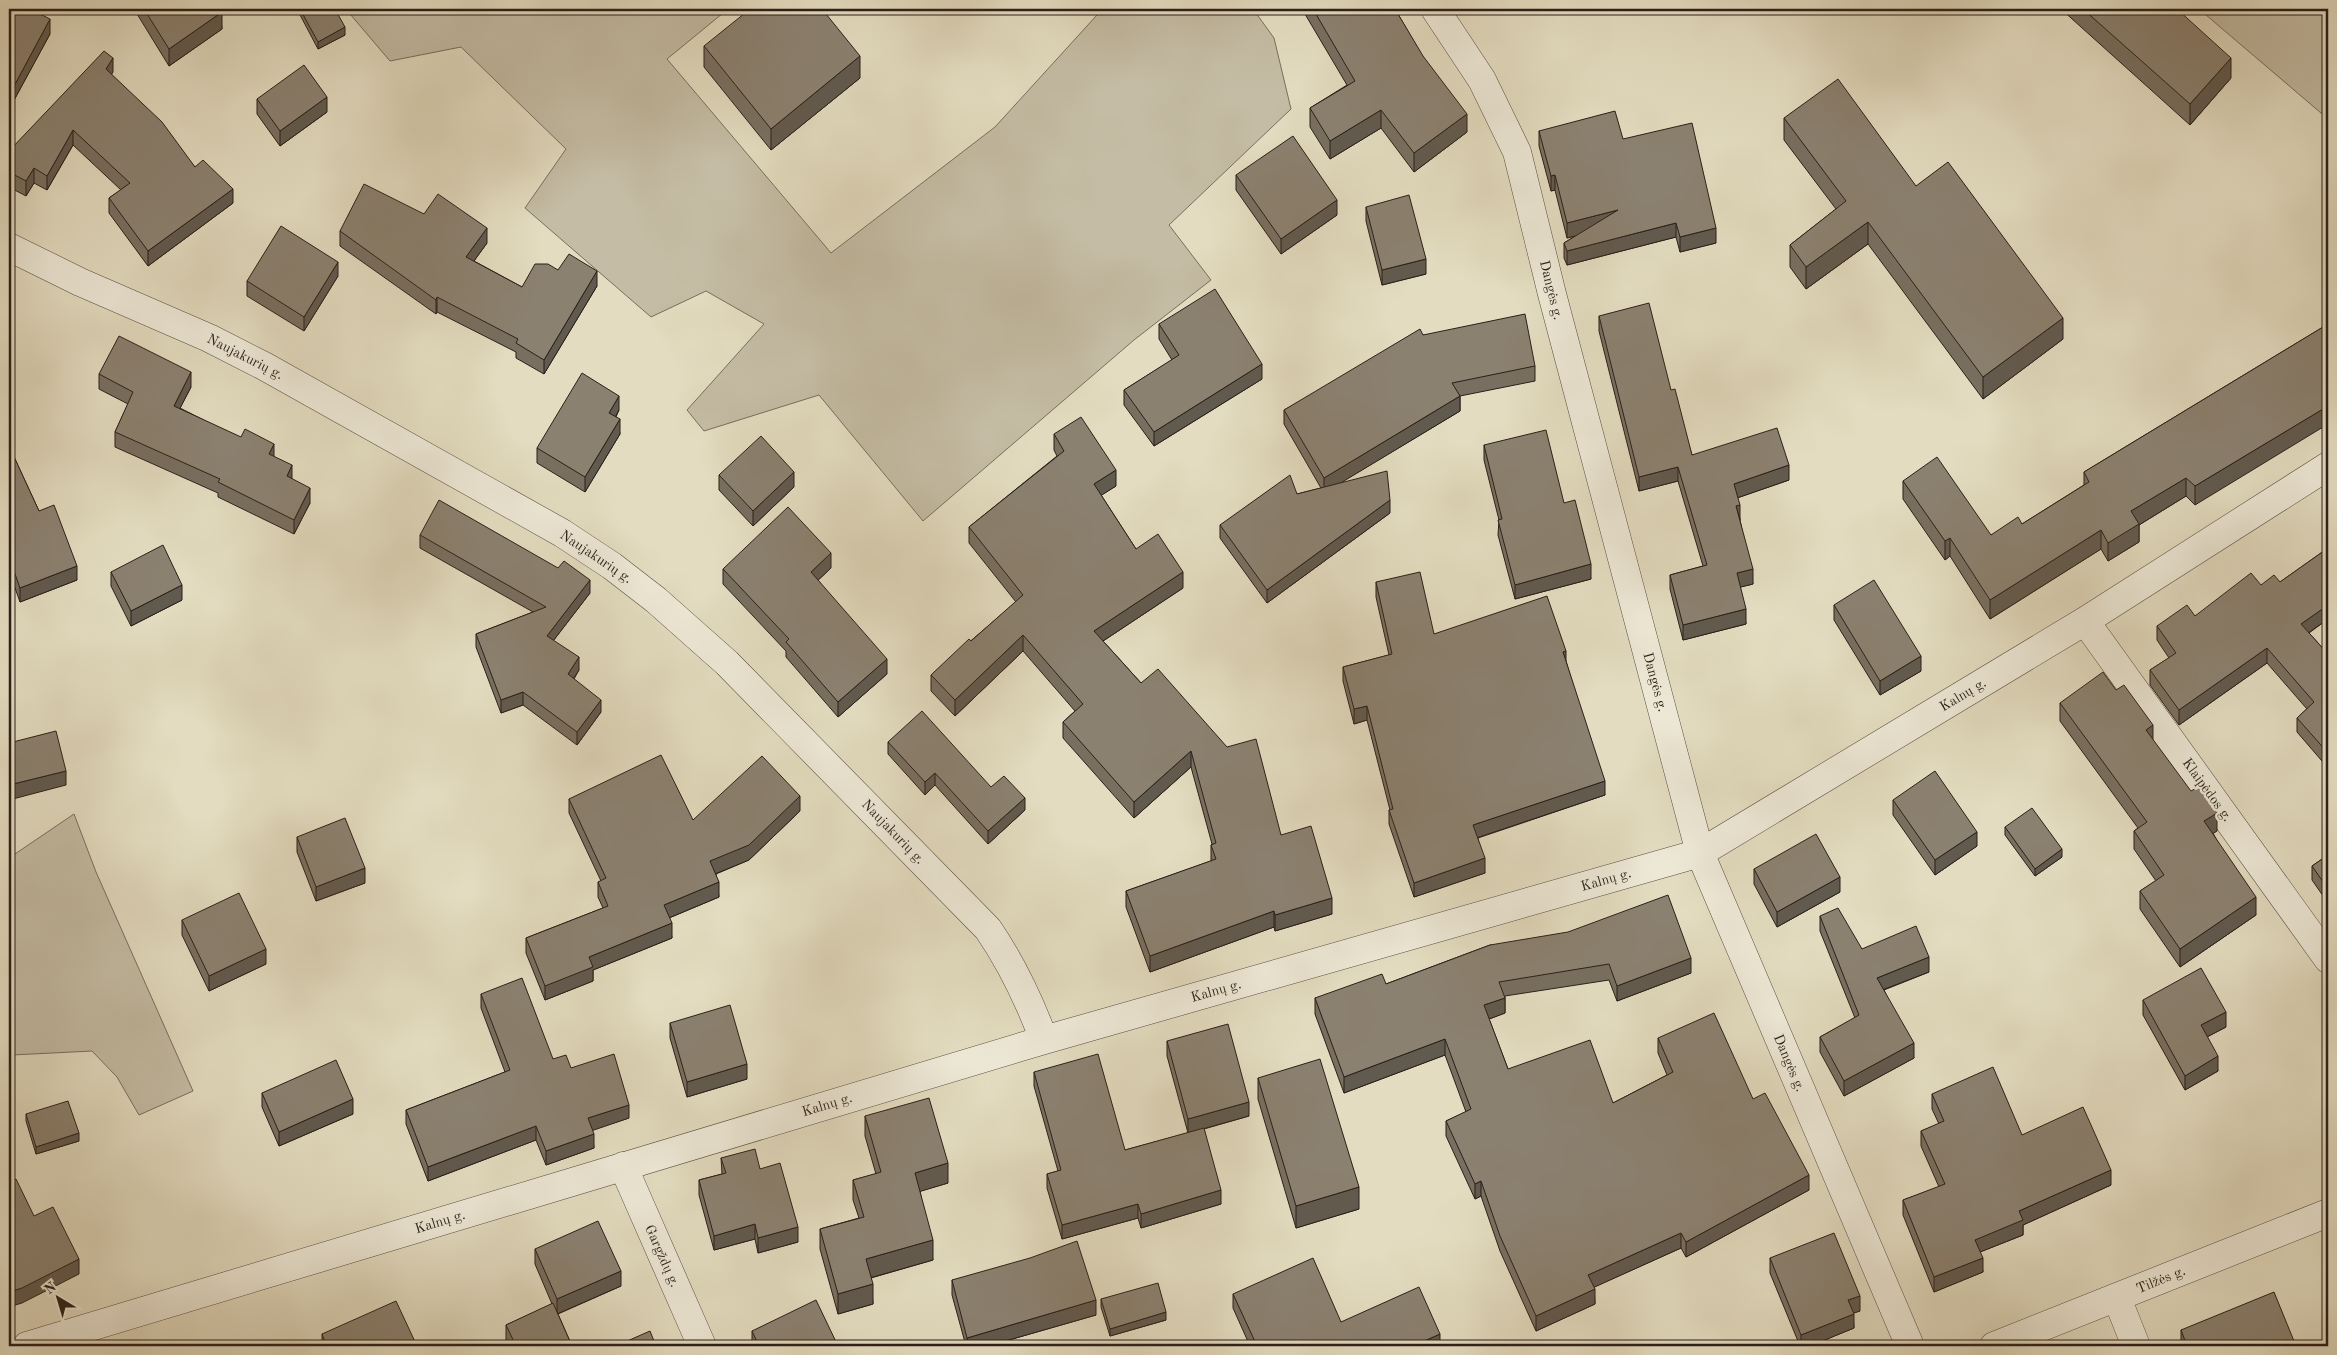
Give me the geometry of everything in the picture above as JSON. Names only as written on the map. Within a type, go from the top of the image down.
[{"type":"street","name":"Dangės g.","points":[[1435,9],[1482,80],[1517,152],[1554,304],[1700,853],[1910,1346]]},
{"type":"street","name":"Naujakurių g.","points":[[9,247],[80,282],[208,338],[264,366],[562,533],[612,566],[656,600],[727,663],[988,929],[1008,959],[1024,990],[1044,1040]]},
{"type":"street","name":"Kalnų g.","points":[[27,1346],[1044,1040],[1700,853],[2085,621],[2328,466]]},
{"type":"street","name":"Klaipėdos g.","points":[[2085,621],[2328,959]]},
{"type":"street","name":"Gargždų g.","points":[[623,1166],[702,1346]]},
{"type":"street","name":"Tilžės g.","points":[[1994,1346],[2328,1213]]},
{"type":"street","points":[[2117,1298],[2136,1346]]},
{"type":"shaded area","points":[[355,9],[728,9],[667,59],[831,253],[995,127],[1097,15],[1096,9],[1253,9],[1274,38],[1291,109],[1169,225],[1211,280],[1134,340],[923,521],[819,395],[704,431],[687,410],[764,324],[706,291],[651,317],[525,208],[566,149],[461,47],[390,61],[350,14]]},
{"type":"shaded area","points":[[2199,9],[2328,9],[2328,119]]},
{"type":"shaded area","points":[[74,814],[96,872],[193,1091],[139,1115],[117,1077],[92,1051],[12,1055],[9,1050],[9,858]]},
{"type":"building","points":[[9,9],[30,9],[50,19],[13,88],[9,85]]},
{"type":"building","points":[[144,9],[220,9],[222,12],[169,49]]},
{"type":"building","points":[[300,9],[335,9],[345,27],[318,42]]},
{"type":"building","points":[[750,9],[822,9],[860,56],[771,129],[704,46]]},
{"type":"building","points":[[1313,9],[1395,9],[1423,56],[1467,114],[1414,153],[1381,110],[1330,141],[1310,108],[1355,81]]},
{"type":"building","points":[[2083,9],[2177,9],[2231,58],[2190,104]]},
{"type":"building","points":[[104,51],[113,58],[106,69],[162,122],[195,167],[203,160],[233,189],[148,251],[109,198],[130,183],[73,130],[47,176],[34,168],[26,181],[9,172],[9,151]]},
{"type":"building","points":[[304,65],[327,97],[280,131],[257,99]]},
{"type":"building","points":[[1838,79],[1916,186],[1948,162],[2063,318],[1983,377],[1868,222],[1806,267],[1790,245],[1846,201],[1784,118]]},
{"type":"building","points":[[1615,111],[1623,139],[1692,123],[1716,228],[1680,237],[1676,223],[1567,251],[1564,243],[1618,210],[1567,223],[1555,175],[1551,176],[1539,131]]},
{"type":"building","points":[[1293,136],[1337,200],[1281,239],[1236,175]]},
{"type":"building","points":[[364,184],[424,214],[438,194],[487,228],[466,257],[522,287],[535,264],[548,264],[558,270],[569,254],[597,271],[544,360],[516,343],[518,339],[437,297],[436,300],[340,231]]},
{"type":"building","points":[[1409,195],[1426,259],[1382,270],[1366,207]]},
{"type":"building","points":[[281,226],[338,262],[304,317],[247,281]]},
{"type":"building","points":[[1215,289],[1262,364],[1154,432],[1124,390],[1179,355],[1159,324]]},
{"type":"building","points":[[1649,303],[1671,390],[1675,389],[1692,455],[1777,428],[1789,465],[1734,484],[1740,505],[1736,506],[1753,569],[1737,573],[1746,609],[1683,625],[1670,575],[1707,565],[1678,467],[1639,477],[1599,316]]},
{"type":"building","points":[[1525,314],[1535,366],[1452,383],[1460,396],[1324,478],[1284,410],[1420,329],[1423,335]]},
{"type":"building","points":[[2328,324],[2328,406],[2195,486],[2186,478],[2131,511],[2139,524],[2108,543],[2101,530],[1990,600],[1950,538],[1945,541],[1903,481],[1937,457],[1991,535],[2018,517],[2022,524],[2089,482],[2084,472]]},
{"type":"building","points":[[119,336],[191,372],[174,406],[241,437],[245,429],[274,444],[269,454],[292,465],[287,476],[310,488],[294,520],[218,482],[220,479],[115,432],[133,392],[99,374]]},
{"type":"building","points":[[582,373],[619,396],[609,413],[620,419],[585,477],[537,448]]},
{"type":"building","points":[[1081,417],[1116,470],[1094,484],[1136,549],[1158,534],[1183,572],[1094,631],[1141,683],[1158,669],[1227,747],[1256,739],[1281,835],[1311,826],[1332,898],[1275,915],[1274,911],[1150,956],[1126,891],[1216,859],[1211,845],[1216,843],[1191,751],[1134,802],[1063,722],[1083,704],[1023,635],[955,700],[931,675],[969,639],[971,641],[1023,595],[969,527],[1064,451],[1054,434]]},
{"type":"building","points":[[1546,430],[1564,503],[1575,500],[1591,564],[1515,585],[1498,520],[1502,519],[1484,445]]},
{"type":"building","points":[[761,436],[794,472],[753,511],[719,475]]},
{"type":"building","points":[[9,446],[39,511],[54,505],[77,566],[20,588],[9,557]]},
{"type":"building","points":[[1387,471],[1390,500],[1267,590],[1220,525],[1290,475],[1297,494]]},
{"type":"building","points":[[439,500],[558,568],[564,561],[590,580],[547,636],[579,657],[568,674],[601,700],[577,732],[523,692],[501,700],[476,634],[546,607],[420,535]]},
{"type":"building","points":[[788,507],[831,553],[811,572],[887,659],[838,702],[786,642],[789,639],[723,569]]},
{"type":"building","points":[[163,545],[182,585],[131,611],[111,572]]},
{"type":"building","points":[[2328,548],[2328,605],[2301,624],[2328,654],[2328,753],[2297,718],[2314,702],[2267,648],[2179,710],[2150,670],[2176,653],[2157,626],[2187,605],[2195,616],[2251,573],[2261,585],[2274,575],[2280,582]]},
{"type":"building","points":[[1420,572],[1434,634],[1547,596],[1566,651],[1563,652],[1605,781],[1473,825],[1485,858],[1414,883],[1389,810],[1393,809],[1367,706],[1354,709],[1343,667],[1392,654],[1376,582]]},
{"type":"building","points":[[1874,580],[1921,656],[1880,681],[1834,605]]},
{"type":"building","points":[[2103,672],[2116,690],[2124,685],[2153,725],[2146,730],[2191,791],[2198,787],[2217,813],[2204,821],[2256,897],[2180,949],[2140,891],[2164,875],[2134,831],[2147,822],[2060,703]]},
{"type":"building","points":[[922,711],[991,787],[1004,776],[1025,798],[988,831],[935,773],[925,782],[888,742]]},
{"type":"building","points":[[56,731],[66,771],[9,785],[9,743]]},
{"type":"building","points":[[661,755],[693,820],[762,756],[800,796],[749,845],[710,861],[719,882],[664,905],[672,923],[589,957],[593,967],[545,986],[526,938],[608,906],[598,882],[606,878],[569,799]]},
{"type":"building","points":[[1935,771],[1977,832],[1935,860],[1893,800]]},
{"type":"building","points":[[2032,808],[2062,849],[2035,869],[2005,827]]},
{"type":"building","points":[[345,818],[365,868],[316,887],[297,837]]},
{"type":"building","points":[[1816,834],[1840,877],[1777,912],[1754,869]]},
{"type":"building","points":[[2328,855],[2328,889],[2312,866]]},
{"type":"building","points":[[239,893],[266,949],[209,976],[182,920]]},
{"type":"building","points":[[1668,895],[1691,958],[1617,986],[1609,964],[1499,982],[1505,998],[1484,1005],[1508,1069],[1590,1040],[1613,1103],[1673,1072],[1658,1038],[1714,1013],[1753,1099],[1765,1093],[1809,1175],[1686,1242],[1681,1233],[1588,1275],[1595,1289],[1536,1316],[1500,1236],[1481,1181],[1475,1184],[1446,1121],[1471,1109],[1445,1039],[1344,1077],[1315,998],[1382,974],[1386,984],[1490,945],[1568,932]]},
{"type":"building","points":[[1838,908],[1862,949],[1916,926],[1929,957],[1877,978],[1914,1043],[1844,1081],[1820,1037],[1859,1015],[1820,916]]},
{"type":"building","points":[[2201,968],[2226,1012],[2201,1025],[2218,1056],[2185,1076],[2143,1000]]},
{"type":"building","points":[[522,978],[553,1059],[566,1055],[571,1068],[614,1054],[629,1105],[588,1118],[594,1134],[546,1151],[536,1126],[428,1167],[406,1110],[510,1070],[481,994]]},
{"type":"building","points":[[730,1005],[747,1064],[687,1082],[670,1023]]},
{"type":"building","points":[[1228,1024],[1249,1102],[1188,1119],[1167,1041]]},
{"type":"building","points":[[1098,1054],[1125,1150],[1204,1128],[1221,1190],[1141,1214],[1138,1204],[1062,1225],[1047,1174],[1061,1170],[1034,1072]]},
{"type":"building","points":[[1320,1059],[1359,1187],[1296,1206],[1258,1078]]},
{"type":"building","points":[[336,1060],[353,1099],[279,1132],[262,1093]]},
{"type":"building","points":[[1993,1067],[2022,1135],[2083,1107],[2111,1170],[2019,1211],[2023,1220],[1975,1240],[1983,1258],[1934,1277],[1903,1200],[1945,1184],[1921,1131],[1944,1121],[1932,1094]]},
{"type":"building","points":[[929,1098],[948,1163],[915,1173],[933,1240],[866,1259],[873,1284],[838,1294],[820,1229],[864,1217],[853,1180],[881,1172],[865,1116]]},
{"type":"building","points":[[68,1101],[79,1133],[36,1147],[26,1114]]},
{"type":"building","points":[[755,1149],[760,1169],[780,1163],[798,1227],[758,1238],[755,1224],[714,1236],[699,1180],[726,1173],[721,1158]]},
{"type":"building","points":[[16,1179],[34,1216],[53,1207],[79,1259],[22,1288],[9,1292],[9,1182]]},
{"type":"building","points":[[598,1221],[621,1271],[557,1299],[535,1249]]},
{"type":"building","points":[[1834,1233],[1860,1296],[1848,1300],[1854,1314],[1801,1335],[1770,1258]]},
{"type":"building","points":[[1077,1241],[1096,1300],[967,1338],[952,1280],[1030,1258]]},
{"type":"building","points":[[1313,1258],[1341,1322],[1419,1287],[1440,1334],[1413,1346],[1257,1346],[1233,1294]]},
{"type":"building","points":[[1158,1283],[1166,1312],[1110,1329],[1101,1299]]},
{"type":"building","points":[[2274,1292],[2296,1346],[2187,1346],[2181,1330]]},
{"type":"building","points":[[816,1300],[838,1346],[759,1346],[752,1331]]},
{"type":"building","points":[[396,1301],[417,1346],[327,1346],[322,1334]]},
{"type":"building","points":[[553,1303],[572,1346],[516,1346],[506,1325]]},
{"type":"building","points":[[650,1331],[656,1346],[616,1346]]}]
